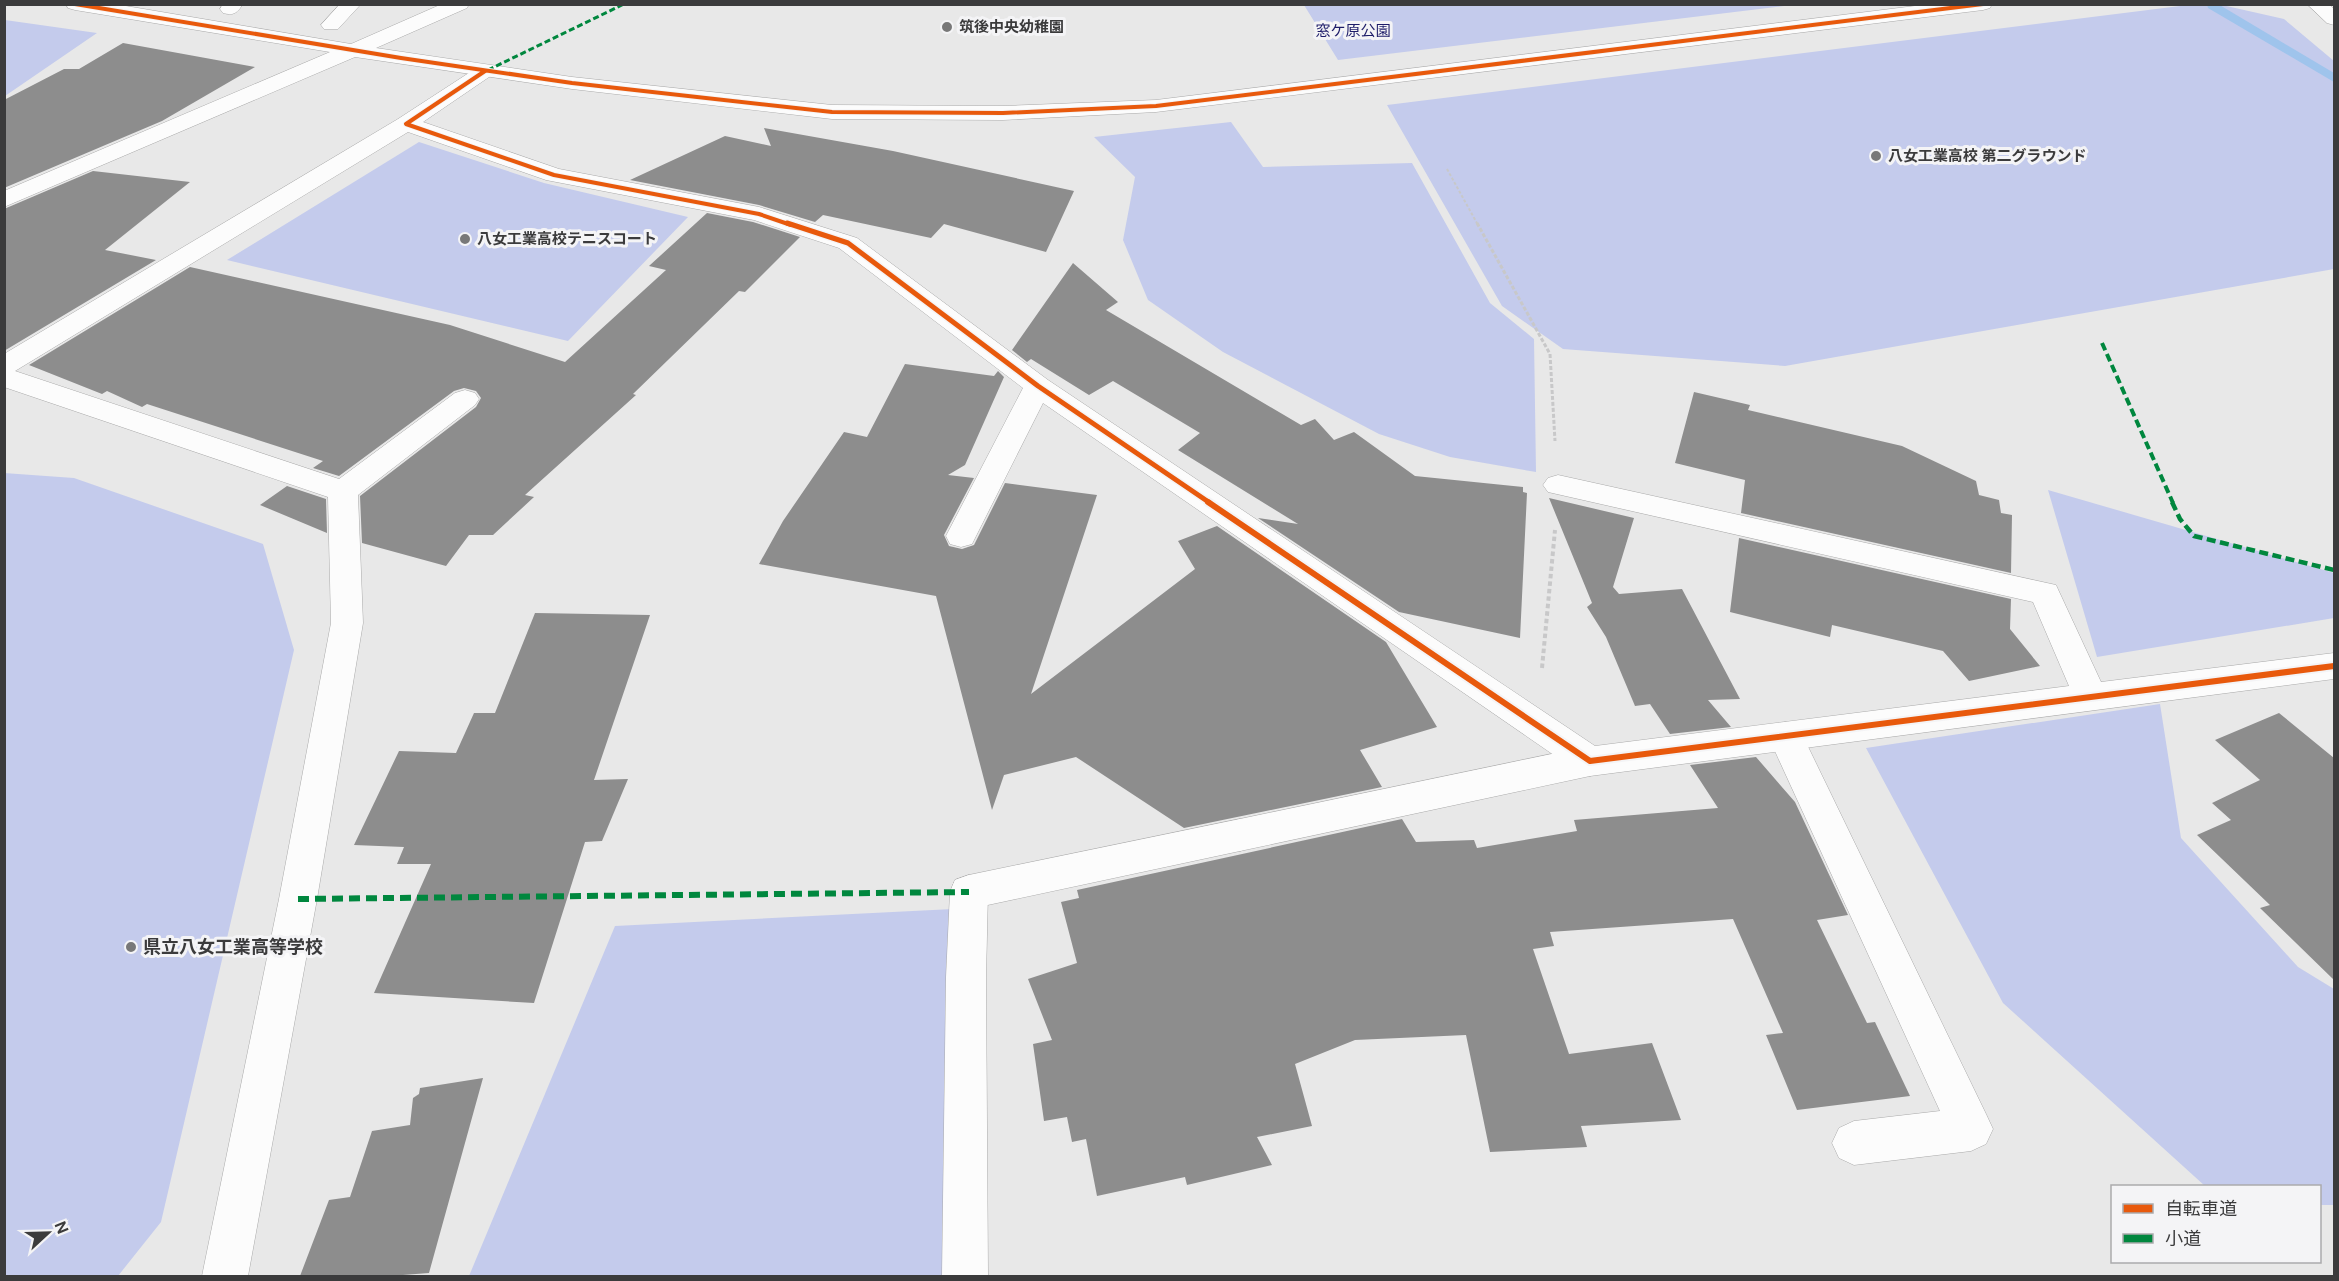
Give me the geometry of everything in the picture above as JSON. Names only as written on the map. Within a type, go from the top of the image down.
[{"type":"main road","points":[[75,4],[485,71],[832,112],[1003,113],[1156,106],[1983,4]]},
{"type":"main road","points":[[331,25],[352,4]]},
{"type":"main road","points":[[4,200],[460,4]]},
{"type":"main road","points":[[2316,4],[2334,19]]},
{"type":"main road","points":[[4,366],[406,124],[485,71]]},
{"type":"main road","points":[[406,124],[554,175],[759,214],[848,243],[1038,386],[1590,761]]},
{"type":"main road","points":[[4,377],[343,491]]},
{"type":"main road","points":[[961,537],[1038,386]]},
{"type":"main road","points":[[343,491],[465,399]]},
{"type":"main road","points":[[1558,485],[2044,593],[2091,697]]},
{"type":"main road","points":[[225,1276],[298,899],[348,623],[343,491]]},
{"type":"main road","points":[[965,1276],[966,977],[969,892],[1590,761],[2334,666]]},
{"type":"main road","points":[[1786,736],[1971,1129],[1854,1143]]},
{"type":"path","points":[[1447,169],[1550,354],[1558,496],[1541,674],[1519,713]]},
{"type":"green space","name":"八女工業高校 第二グラウンド","points":[[2196,4],[2222,5],[2284,19],[2334,61],[2334,269],[1785,366],[1563,349],[1502,306],[1387,105]]},
{"type":"green space","name":"窓ケ原公園","points":[[1304,5],[1792,5],[1338,60]]},
{"type":"green space","points":[[5,20],[97,33],[5,96]]},
{"type":"green space","points":[[1231,122],[1263,167],[1412,163],[1490,303],[1534,339],[1536,472],[1450,457],[1379,434],[1223,352],[1148,300],[1123,240],[1135,177],[1094,137]]},
{"type":"green space","name":"八女工業高校テニスコート","points":[[419,142],[544,183],[688,217],[568,341],[227,260]]},
{"type":"green space","name":"県立八女工業高等学校","points":[[4,473],[74,478],[263,544],[294,650],[161,1222],[118,1276],[5,1276]]},
{"type":"green space","points":[[2048,490],[2334,573],[2334,618],[2097,657]]},
{"type":"green space","points":[[2160,704],[2181,838],[2298,967],[2334,989],[2334,1205],[2321,1205],[2321,1185],[2204,1185],[2003,1003],[1866,748]]},
{"type":"green space","points":[[953,909],[943,1276],[469,1276],[615,926]]},
{"type":"building","points":[[123,43],[255,67],[162,121],[4,188],[4,100],[64,69],[79,69]]},
{"type":"building","points":[[764,128],[893,151],[1074,191],[1046,252],[944,224],[931,238],[823,215],[815,222],[759,205],[630,180],[725,136],[771,146]]},
{"type":"building","points":[[93,171],[190,182],[105,250],[156,260],[4,351],[4,209]]},
{"type":"building","points":[[707,213],[753,222],[800,237],[745,292],[739,291],[633,394],[636,395],[525,495],[534,497],[493,535],[469,535],[446,566],[362,543],[360,496],[476,407],[481,398],[476,391],[464,388],[454,391],[339,476],[313,468],[323,461],[147,404],[142,407],[107,391],[102,394],[29,365],[190,267],[450,325],[565,362],[666,270],[649,266]]},
{"type":"building","points":[[1073,263],[1118,302],[1106,310],[1301,425],[1315,419],[1334,440],[1354,432],[1415,476],[1523,487],[1523,492],[1527,493],[1520,638],[1399,612],[1258,518],[1298,524],[1178,450],[1200,433],[1113,381],[1089,395],[1031,359],[1027,362],[1012,350]]},
{"type":"building","points":[[905,364],[994,376],[998,371],[1004,377],[965,465],[948,475],[974,478],[944,535],[949,546],[962,549],[974,545],[1005,483],[1097,495],[1031,694],[1195,569],[1178,541],[1217,526],[1386,642],[1437,727],[1360,750],[1382,787],[1184,828],[1076,757],[1004,775],[992,810],[936,596],[759,564],[783,521],[844,432],[867,437]]},
{"type":"building","points":[[1694,392],[1750,405],[1748,410],[1902,446],[1976,481],[1979,495],[1999,500],[2001,513],[2012,515],[2011,573],[1741,513],[1745,480],[1675,463]]},
{"type":"building","points":[[287,486],[326,499],[327,533],[260,505]]},
{"type":"building","points":[[1549,498],[1634,518],[1613,587],[1619,594],[1682,589],[1740,699],[1708,700],[1731,727],[1670,734],[1650,704],[1635,706],[1606,637],[1587,607],[1592,603]]},
{"type":"building","points":[[1739,538],[2011,599],[2010,629],[2040,666],[1969,681],[1943,651],[1832,625],[1830,637],[1730,612]]},
{"type":"building","points":[[535,613],[650,615],[594,780],[628,779],[602,841],[585,842],[534,1003],[374,993],[431,864],[397,864],[404,847],[354,845],[399,751],[456,753],[474,713],[495,713]]},
{"type":"building","points":[[2279,713],[2334,758],[2334,980],[2260,908],[2270,905],[2197,835],[2231,820],[2212,803],[2260,780],[2215,740]]},
{"type":"building","points":[[1756,757],[1795,802],[1848,915],[1817,920],[1867,1023],[1875,1022],[1910,1096],[1797,1110],[1766,1035],[1783,1033],[1733,919],[1550,932],[1554,946],[1533,949],[1569,1054],[1652,1043],[1681,1120],[1581,1126],[1587,1147],[1490,1152],[1466,1035],[1355,1040],[1295,1064],[1312,1126],[1257,1137],[1272,1165],[1187,1185],[1185,1177],[1097,1196],[1086,1139],[1072,1142],[1067,1117],[1044,1121],[1033,1044],[1052,1040],[1028,979],[1077,963],[1061,902],[1079,898],[1077,890],[1402,819],[1416,842],[1474,840],[1477,848],[1577,831],[1574,820],[1718,808],[1690,765]]},
{"type":"building","points":[[483,1078],[429,1273],[390,1276],[300,1276],[329,1200],[350,1197],[372,1131],[410,1125],[413,1098],[419,1094],[420,1088]]},
{"type":"waterway","points":[[2212,6],[2334,78]]},
{"type":"marked path","points":[[488,70],[624,4]]},
{"type":"marked path","points":[[2102,343],[2180,519],[2194,536],[2334,570]]},
{"type":"marked path","points":[[298,899],[969,892]]},
{"type":"cycle path","points":[[75,4],[401,58],[572,83],[832,112],[1003,113],[1156,106],[1983,4]]},
{"type":"cycle path","points":[[485,71],[406,124],[554,175],[759,214],[848,243],[1038,386],[1590,761],[2334,666]]},
{"type":"place","name":"筑後中央幼稚園","points":[[947,27]]},
{"type":"place","name":"八女工業高校 第二グラウンド","points":[[1876,156]]},
{"type":"place","name":"八女工業高校テニスコート","points":[[465,239]]},
{"type":"place","name":"県立八女工業高等学校","points":[[131,947]]}]
